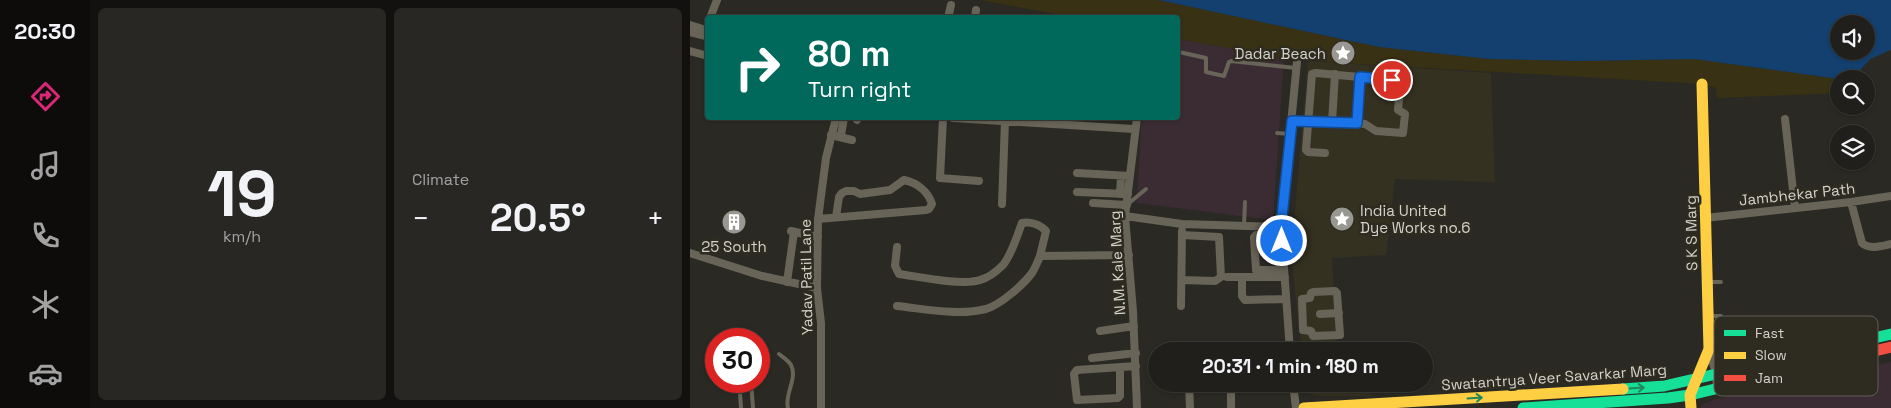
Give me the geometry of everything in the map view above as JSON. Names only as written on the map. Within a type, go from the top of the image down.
[{"type":"main road","name":"S K S Marg","points":[[1690,395],[1709,347],[1702,84]]},
{"type":"main road","name":"Swatantrya Veer Savarkar Marg","points":[[1878,337],[1891,334]]},
{"type":"main road","name":"Swatantrya Veer Savarkar Marg","points":[[1878,350],[1891,347]]},
{"type":"main road","name":"Swatantrya Veer Savarkar Marg","points":[[1304,408],[1664,386],[1714,374]]},
{"type":"main road","name":"Swatantrya Veer Savarkar Marg","points":[[1522,408],[1668,398],[1714,390]]},
{"type":"main road","points":[[1690,395],[1691,408]]},
{"type":"street","points":[[711,15],[717,0]]},
{"type":"street","points":[[948,15],[950,5]]},
{"type":"street","points":[[690,25],[705,32]]},
{"type":"street","points":[[690,32],[705,33]]},
{"type":"street","points":[[690,51],[705,55]]},
{"type":"street","points":[[1290,342],[1281,226],[1296,65]]},
{"type":"street","points":[[1326,153],[1307,152],[1312,75],[1316,73],[1335,74],[1392,80]]},
{"type":"street","points":[[1332,122],[1335,74]]},
{"type":"street","points":[[1357,123],[1360,77]]},
{"type":"street","points":[[1292,121],[1357,123],[1365,124],[1376,131],[1403,133],[1405,114],[1398,110],[1400,89]]},
{"type":"street","points":[[1785,119],[1795,208]]},
{"type":"street","name":"Yadav Patil Lane","points":[[821,408],[821,322],[817,288],[818,219],[826,158],[836,120]]},
{"type":"street","points":[[841,135],[844,120]]},
{"type":"street","points":[[944,120],[940,178],[979,181]]},
{"type":"street","points":[[988,120],[1134,129]]},
{"type":"street","name":"N.M. Kale Marg","points":[[1136,120],[1125,176],[1124,194],[1127,205],[1126,216],[1136,354],[1137,408]]},
{"type":"street","points":[[1002,204],[1005,121]]},
{"type":"street","points":[[832,136],[852,140]]},
{"type":"street","points":[[1077,173],[1125,176]]},
{"type":"street","points":[[818,219],[926,210],[932,204],[928,194],[921,187],[904,180],[890,190],[860,194],[854,191],[846,191],[839,197],[836,217]]},
{"type":"street","points":[[1077,192],[1124,194]]},
{"type":"street","name":"Jambhekar Path","points":[[1705,218],[1891,196]]},
{"type":"street","points":[[1851,202],[1862,243],[1865,247],[1891,244]]},
{"type":"street","points":[[1094,204],[1127,205]]},
{"type":"street","points":[[1126,216],[1182,224],[1281,226]]},
{"type":"street","points":[[897,248],[895,266],[899,274],[964,282],[981,280],[995,272],[1003,264],[1009,255],[1022,223],[1041,226],[1046,231],[1040,256],[1032,273],[1008,296],[988,308],[970,312],[954,312],[897,306]]},
{"type":"street","points":[[1181,306],[1182,224]]},
{"type":"street","points":[[787,282],[791,231],[818,238]]},
{"type":"street","points":[[1182,235],[1220,237],[1221,277],[1215,280],[1182,280]]},
{"type":"street","points":[[1269,236],[1256,235],[1254,237],[1256,270],[1285,274]]},
{"type":"street","points":[[690,253],[762,276],[817,288]]},
{"type":"street","points":[[1040,256],[1129,254]]},
{"type":"street","points":[[1227,277],[1285,274]]},
{"type":"street","points":[[1242,277],[1242,296],[1245,300],[1286,299]]},
{"type":"street","points":[[1313,292],[1337,292],[1339,313],[1340,334],[1338,336],[1313,336],[1311,331],[1303,331],[1301,299],[1310,298],[1310,293],[1313,292]]},
{"type":"street","points":[[1320,314],[1339,313]]},
{"type":"street","points":[[1288,315],[1302,315]]},
{"type":"street","points":[[1100,330],[1115,330],[1134,326]]},
{"type":"street","points":[[1709,347],[1714,366]]},
{"type":"street","points":[[1092,358],[1136,354]]},
{"type":"street","points":[[1120,368],[1120,397],[1100,404],[1078,401],[1075,372],[1077,370],[1136,366]]},
{"type":"street","points":[[1189,392],[1190,408]]},
{"type":"street","points":[[1231,392],[1231,408]]},
{"type":"street","points":[[1294,392],[1296,408]]},
{"type":"lane","points":[[1180,52],[1206,58],[1206,72],[1224,76],[1228,62],[1231,61],[1296,65]]},
{"type":"lane","points":[[1277,133],[1290,134]]},
{"type":"lane","points":[[1127,205],[1146,189]]},
{"type":"lane","points":[[1244,226],[1246,202]]},
{"type":"lane","points":[[1707,282],[1721,282]]},
{"type":"lane","points":[[1708,316],[1721,316]]},
{"type":"lane","points":[[1709,347],[1714,347]]},
{"type":"lane","points":[[779,354],[791,364],[794,376],[787,402],[788,408]]},
{"type":"lane","points":[[740,393],[741,408]]},
{"type":"lane","points":[[752,393],[753,408]]},
{"type":"shaded area","points":[[1180,39],[1284,58],[1273,220],[1137,203],[1141,127],[1143,120],[1180,120]]},
{"type":"shaded area","name":"India United Dye Works no.6","points":[[1308,61],[1491,73],[1495,182],[1395,179],[1386,255],[1332,258],[1337,342],[1301,342],[1291,256]]},
{"type":"shaded area","points":[[1891,362],[1891,408],[1700,408],[1703,404],[1731,396],[1878,396],[1878,365]]},
{"type":"shaded area","points":[[1370,392],[1371,396],[1321,396],[1306,393]]},
{"type":"sand","name":"Dadar Beach","points":[[980,0],[1159,0],[1379,47],[1489,59],[1582,61],[1694,59],[1830,78],[1830,93],[1717,98],[1716,88],[1702,84],[1308,61],[1180,39],[1180,15],[1061,15]]},
{"type":"water","points":[[1159,0],[1891,0],[1891,50],[1875,57],[1875,15],[1830,15],[1830,60],[1869,60],[1860,70],[1830,70],[1830,78],[1694,59],[1582,61],[1489,59],[1379,47]]},
{"type":"traffic: fast","points":[[1878,337],[1891,334]]},
{"type":"traffic: fast","points":[[1623,389],[1664,386],[1714,375]]},
{"type":"traffic: fast","points":[[1523,408],[1668,398],[1714,389]]},
{"type":"traffic: slow","points":[[1691,408],[1690,395],[1709,349],[1702,84]]},
{"type":"traffic: slow","points":[[1304,408],[1623,389]]},
{"type":"traffic: jam","points":[[1878,350],[1891,347]]},
{"type":"place","name":"Dadar Beach","points":[[1343,53]]},
{"type":"place","name":"India United Dye Works no.6","points":[[1342,219]]},
{"type":"place","name":"25 South","points":[[734,222]]},
{"type":"route","points":[[1282,241],[1281,226],[1292,121],[1357,123],[1360,77],[1392,80]]}]
